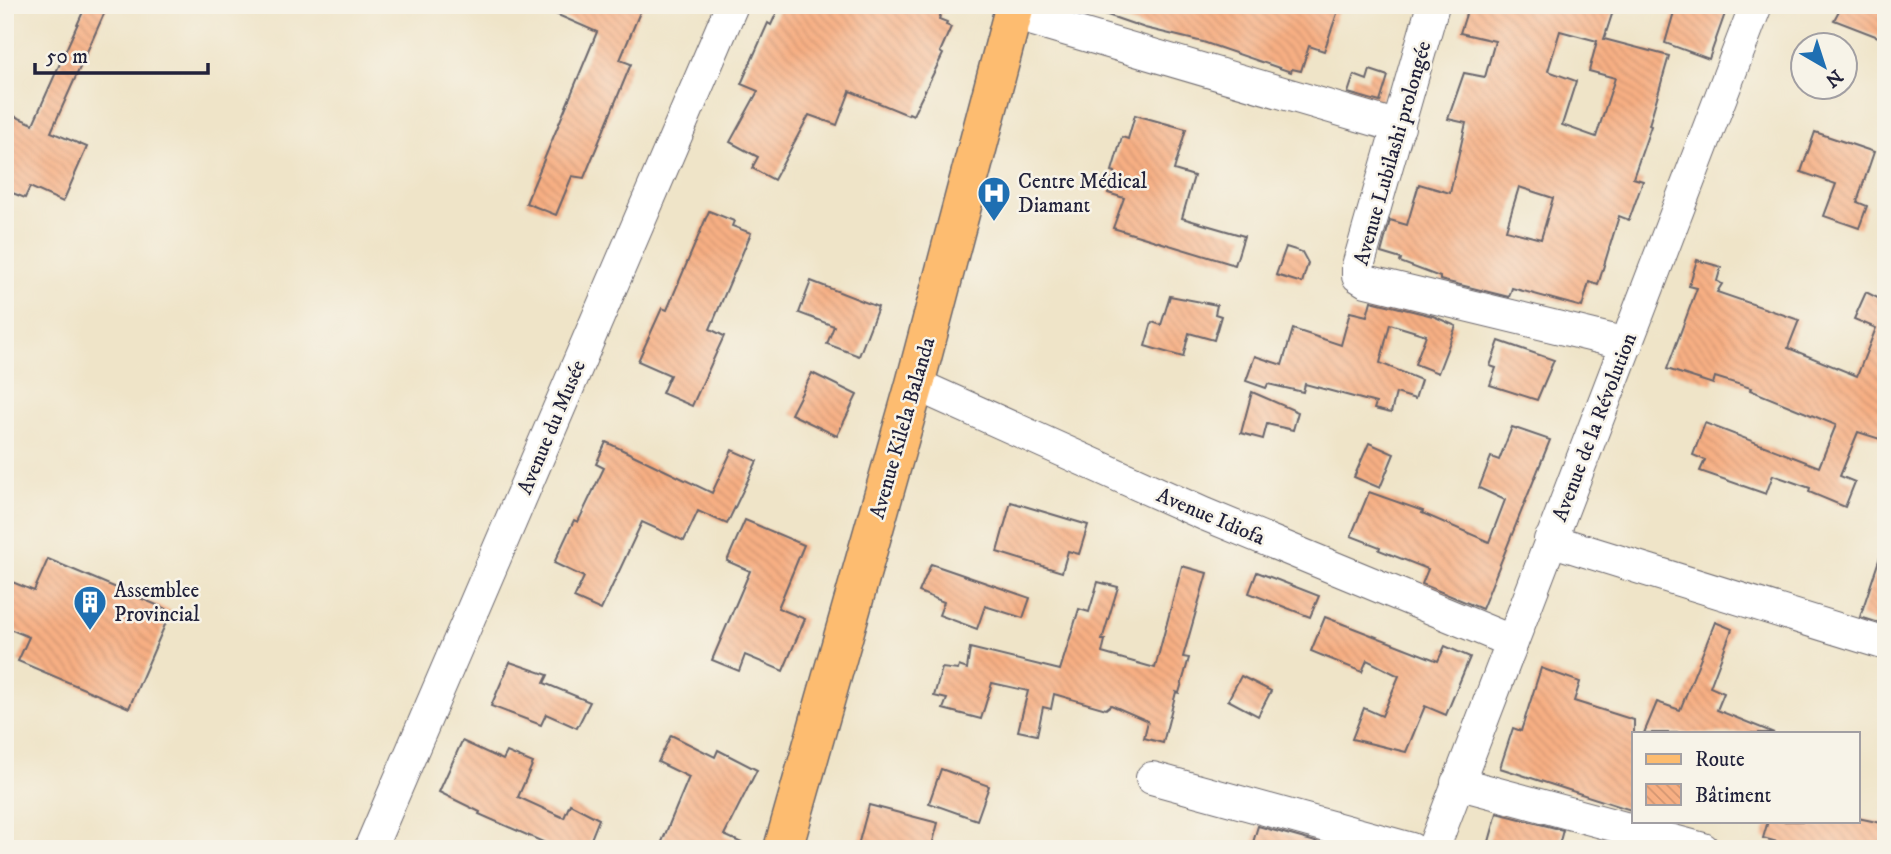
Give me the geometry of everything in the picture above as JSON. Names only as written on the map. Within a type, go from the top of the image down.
[{"type":"main road","name":"Avenue Kilela Balanda","points":[[783,849],[915,383],[1014,10]]},
{"type":"street","name":"Avenue du Musée","points":[[370,849],[732,5]]},
{"type":"street","name":"Avenue Lubilashi prolongée","points":[[1433,5],[1358,266],[1357,272],[1361,279],[1627,344]]},
{"type":"street","name":"Avenue de la Révolution","points":[[1433,849],[1756,5]]},
{"type":"street","points":[[1014,10],[1399,127]]},
{"type":"street","name":"Avenue Idiofa","points":[[915,383],[1204,514],[1511,641]]},
{"type":"street","points":[[1550,540],[1886,644]]},
{"type":"street","points":[[1152,778],[1411,849]]},
{"type":"street","points":[[1457,783],[1703,849]]},
{"type":"building","points":[[86,5],[108,5],[51,132],[87,147],[63,202],[30,187],[25,198],[5,190],[5,112],[33,124]]},
{"type":"building","points":[[535,5],[643,5],[620,60],[631,64],[584,178],[572,176],[556,215],[526,203],[597,32]]},
{"type":"building","points":[[780,5],[944,5],[939,19],[951,27],[940,52],[943,54],[913,115],[850,91],[837,125],[809,115],[774,180],[752,168],[758,157],[730,142],[758,91],[741,84],[768,23],[771,25]]},
{"type":"building","points":[[1091,5],[1340,5],[1324,51],[1309,46],[1301,71],[1292,69],[1291,72],[1203,42],[1145,28],[1090,9]]},
{"type":"building","points":[[1469,5],[1615,5],[1604,39],[1669,56],[1649,125],[1651,126],[1633,178],[1643,181],[1629,220],[1619,216],[1598,285],[1589,282],[1582,307],[1512,288],[1509,297],[1440,280],[1440,277],[1400,262],[1401,259],[1381,253],[1390,220],[1407,225],[1419,184],[1450,193],[1466,123],[1448,119],[1464,73],[1485,77],[1495,41],[1460,33]],"holes":[[[1560,31],[1597,41],[1589,71],[1615,78],[1596,137],[1562,125],[1576,81],[1548,71]],[[1519,187],[1553,198],[1541,239],[1506,230]]]},
{"type":"building","points":[[1676,5],[1728,5],[1709,59],[1665,43]]},
{"type":"building","points":[[1842,5],[1886,5],[1886,40],[1834,20]]},
{"type":"building","points":[[1370,70],[1388,76],[1380,102],[1348,93],[1354,75],[1367,80]]},
{"type":"building","points":[[1135,115],[1186,129],[1174,170],[1194,176],[1182,218],[1244,236],[1235,265],[1113,228],[1124,198],[1108,193],[1115,172],[1112,171],[1122,137],[1128,139]]},
{"type":"building","points":[[1815,132],[1874,152],[1857,202],[1867,206],[1859,228],[1824,216],[1836,184],[1801,172]]},
{"type":"building","points":[[709,211],[734,221],[732,226],[751,233],[710,329],[724,336],[692,406],[662,393],[670,375],[638,361],[662,308],[667,310]]},
{"type":"building","points":[[1286,247],[1302,252],[1308,263],[1302,283],[1276,275]]},
{"type":"building","points":[[1697,260],[1721,267],[1717,281],[1722,284],[1717,292],[1799,320],[1788,348],[1857,376],[1876,328],[1854,319],[1866,292],[1886,302],[1886,441],[1858,432],[1840,476],[1855,482],[1845,507],[1809,492],[1810,488],[1773,475],[1766,494],[1700,471],[1705,460],[1693,455],[1705,423],[1819,467],[1836,425],[1750,390],[1751,388],[1715,377],[1713,384],[1667,369],[1697,288],[1689,286]]},
{"type":"building","points":[[811,281],[878,307],[859,356],[827,344],[834,326],[799,313]]},
{"type":"building","points":[[1170,296],[1217,305],[1215,314],[1221,316],[1214,340],[1189,333],[1183,357],[1145,346],[1152,322],[1161,325]]},
{"type":"building","points":[[1371,301],[1433,316],[1456,326],[1438,373],[1415,364],[1426,335],[1390,324],[1380,363],[1421,380],[1415,399],[1396,393],[1391,413],[1374,409],[1376,403],[1305,384],[1303,392],[1268,384],[1266,388],[1246,381],[1255,356],[1282,365],[1293,329],[1341,345],[1350,312],[1367,316]]},
{"type":"building","points":[[1499,341],[1554,360],[1537,400],[1490,385],[1496,368],[1490,366]]},
{"type":"building","points":[[812,373],[857,395],[837,436],[791,414]]},
{"type":"building","points":[[1252,392],[1298,412],[1293,430],[1267,424],[1263,439],[1241,433]]},
{"type":"building","points":[[1512,427],[1550,440],[1482,609],[1422,584],[1428,569],[1351,536],[1369,492],[1423,511],[1422,513],[1489,542],[1505,500],[1479,488],[1491,457],[1499,460]]},
{"type":"building","points":[[606,442],[712,493],[732,450],[757,461],[727,524],[698,511],[684,541],[642,522],[601,610],[574,598],[584,577],[554,563],[574,520],[578,522],[604,468],[596,464]]},
{"type":"building","points":[[1369,443],[1394,454],[1380,488],[1354,477]]},
{"type":"building","points":[[1011,502],[1088,525],[1079,554],[1068,551],[1062,572],[997,552]]},
{"type":"building","points":[[745,520],[804,545],[778,608],[805,619],[783,671],[745,655],[739,671],[712,660],[750,571],[727,561]]},
{"type":"building","points":[[1882,551],[1886,552],[1886,625],[1860,617]]},
{"type":"building","name":"Assemblee Provincial","points":[[48,559],[171,611],[129,708],[18,661],[29,637],[5,627],[5,579],[34,591]]},
{"type":"building","points":[[931,564],[1030,598],[1023,618],[985,606],[977,629],[939,615],[944,602],[919,592]]},
{"type":"building","points":[[1182,566],[1207,573],[1183,657],[1189,658],[1179,693],[1176,692],[1163,743],[1144,738],[1148,721],[1111,705],[1106,709],[1054,694],[1051,709],[1043,707],[1037,735],[1018,731],[1028,691],[992,683],[981,719],[943,709],[947,699],[934,696],[942,668],[958,670],[959,666],[967,669],[970,648],[1060,670],[1079,609],[1089,612],[1098,582],[1118,587],[1102,640],[1105,640],[1102,653],[1155,668]]},
{"type":"building","points":[[1257,572],[1319,596],[1310,617],[1249,593]]},
{"type":"building","points":[[1325,617],[1438,661],[1445,646],[1470,657],[1446,715],[1425,706],[1406,752],[1352,739],[1364,708],[1382,716],[1399,676],[1367,660],[1362,672],[1311,651]]},
{"type":"building","points":[[1715,622],[1732,629],[1710,687],[1724,693],[1717,710],[1772,732],[1644,732],[1657,702],[1680,710]]},
{"type":"building","points":[[510,662],[548,675],[544,683],[590,702],[577,728],[546,714],[541,725],[491,706]]},
{"type":"building","points":[[1541,668],[1580,682],[1574,701],[1634,720],[1632,810],[1500,768],[1513,728],[1521,731]]},
{"type":"building","points":[[1241,676],[1271,691],[1258,716],[1228,700]]},
{"type":"building","points":[[671,735],[715,757],[718,750],[757,770],[724,835],[755,849],[659,849],[689,777],[658,762]]},
{"type":"building","points":[[462,741],[503,760],[507,752],[533,763],[518,797],[564,818],[570,804],[599,819],[587,849],[559,849],[479,814],[480,812],[439,792]]},
{"type":"building","points":[[941,769],[989,786],[977,820],[929,803]]},
{"type":"building","points":[[869,805],[938,823],[931,849],[857,849]]},
{"type":"building","points":[[1497,813],[1563,830],[1558,849],[1487,849]]},
{"type":"building","points":[[1860,818],[1886,824],[1886,849],[1802,849],[1763,838],[1768,822],[1860,822]]},
{"type":"building","points":[[1258,826],[1341,849],[1251,849]]},
{"type":"place","name":"Centre Médical Diamant","points":[[994,223]]},
{"type":"place","name":"Assemblee Provincial","points":[[90,632]]}]
